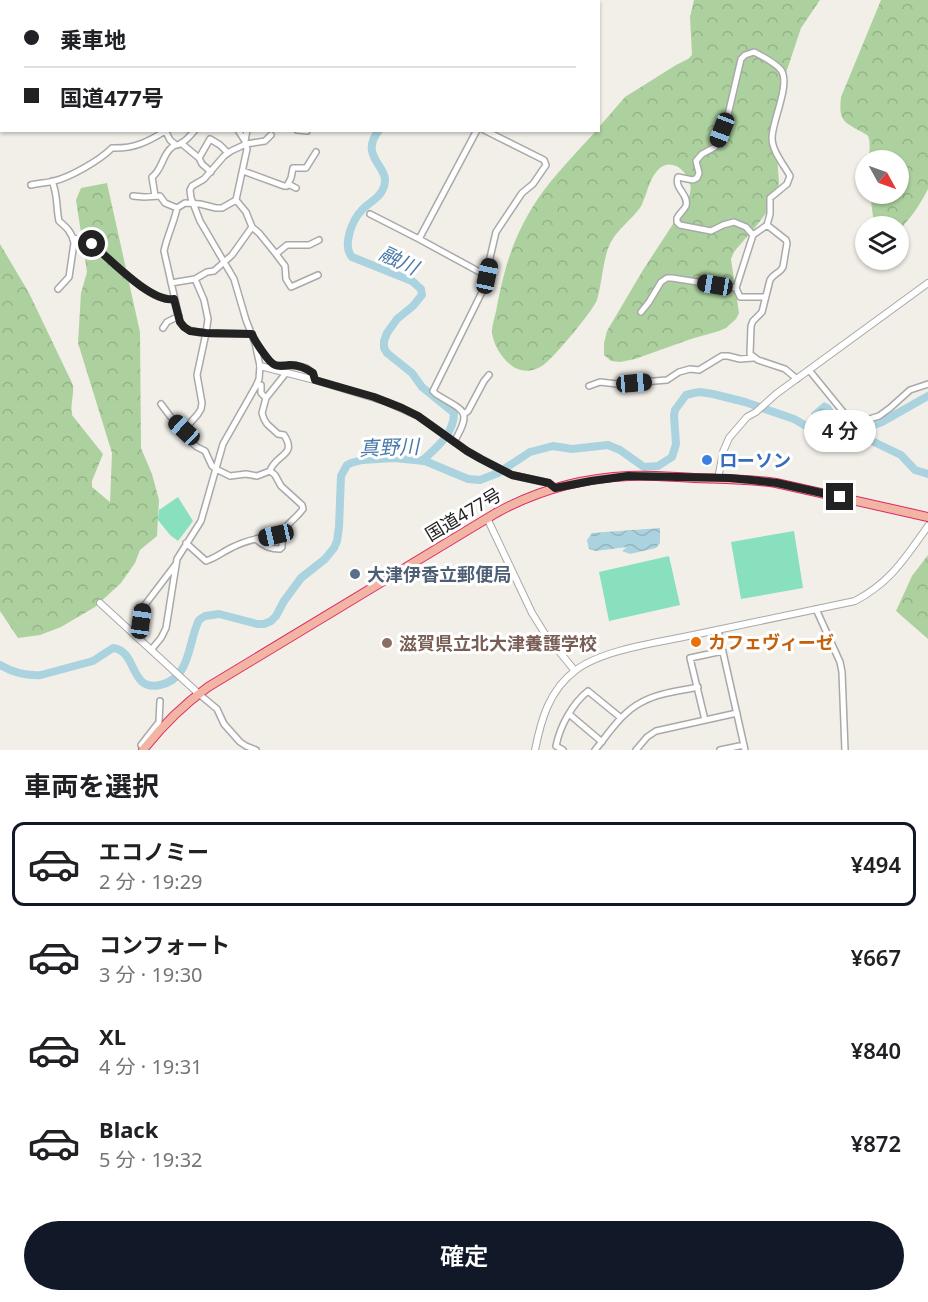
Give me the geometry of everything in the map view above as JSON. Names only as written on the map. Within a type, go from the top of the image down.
[{"type":"highway","name":"国道477号","points":[[143,750],[178,711],[199,693],[487,518],[517,501],[555,488],[628,476],[751,480],[777,483],[928,516]]},
{"type":"street","points":[[753,235],[746,227],[734,222],[711,231],[680,225],[677,218],[686,207],[686,201],[676,180],[678,177],[693,180],[698,178],[696,161],[698,157],[715,147],[718,142],[727,119],[741,59],[754,52],[783,73],[785,81],[774,122],[772,141],[790,176],[787,184],[770,198],[770,213],[766,225],[753,235],[736,288],[740,297],[765,297]]},
{"type":"street","points":[[31,185],[62,178],[102,157],[112,148],[126,148],[149,141],[163,132]]},
{"type":"street","points":[[166,132],[170,140],[199,158],[211,172]]},
{"type":"street","points":[[155,196],[152,177],[158,173],[170,150],[193,132]]},
{"type":"street","points":[[177,208],[185,203],[222,208],[236,200],[247,149],[239,132]]},
{"type":"street","points":[[245,142],[247,132]]},
{"type":"street","points":[[419,238],[476,132]]},
{"type":"street","points":[[454,442],[465,422],[464,414],[433,391],[482,292],[496,232],[522,193],[533,184],[546,165],[544,160],[488,132]]},
{"type":"street","points":[[141,621],[144,606],[177,562],[186,543],[201,521],[223,444],[259,379],[260,366],[255,343],[234,279],[200,221],[190,190],[192,186],[204,179],[228,153],[245,142],[265,141],[271,135]]},
{"type":"street","points":[[199,158],[210,139],[228,153]]},
{"type":"street","points":[[287,186],[293,168],[306,168],[316,152]]},
{"type":"street","points":[[243,171],[296,188]]},
{"type":"street","points":[[52,182],[56,189],[59,220],[73,238],[74,248],[69,277],[58,289]]},
{"type":"street","points":[[133,196],[160,196],[165,203],[177,208]]},
{"type":"street","points":[[236,200],[246,212],[252,227],[285,266],[286,279],[291,287],[318,275]]},
{"type":"street","points":[[177,208],[164,251],[180,322],[190,331],[252,334]]},
{"type":"street","points":[[370,214],[487,276]]},
{"type":"street","points":[[753,358],[750,354],[751,326],[762,312],[772,276],[783,267],[787,243],[766,225]]},
{"type":"street","points":[[171,283],[195,279],[214,271],[232,255],[252,227]]},
{"type":"street","points":[[73,238],[87,240],[151,293],[167,300],[174,299]]},
{"type":"street","points":[[276,254],[286,244],[309,244],[319,240]]},
{"type":"street","points":[[641,312],[667,278],[736,288]]},
{"type":"street","points":[[184,430],[201,409],[202,404],[197,375],[208,319],[207,310],[195,279]]},
{"type":"street","points":[[718,479],[726,444],[747,417],[928,283]]},
{"type":"street","points":[[164,328],[167,322],[178,316]]},
{"type":"street","points":[[255,343],[270,362],[275,365],[306,368],[313,373],[315,380]]},
{"type":"street","points":[[589,386],[600,382],[617,384],[667,380],[680,372],[690,369],[699,370],[722,356],[740,359],[753,358],[785,369],[796,379]]},
{"type":"street","points":[[260,366],[374,397],[402,408],[418,416],[481,459],[512,475],[549,483],[555,488]]},
{"type":"street","points":[[809,370],[854,424],[879,417],[910,390],[928,384]]},
{"type":"street","points":[[161,404],[184,430],[185,437],[205,451],[212,466],[230,476],[246,474],[257,476],[270,471],[273,463],[289,449],[284,435],[278,434],[264,420],[262,413],[266,398],[286,373]]},
{"type":"street","points":[[464,414],[489,375]]},
{"type":"street","points":[[261,385],[261,393],[266,398]]},
{"type":"street","points":[[256,539],[266,547],[280,549],[284,528],[303,509],[302,505],[281,486],[270,471]]},
{"type":"street","points":[[487,518],[532,613],[545,634],[575,671]]},
{"type":"street","points":[[535,750],[546,709],[554,695],[575,671],[590,662],[603,656],[641,646],[855,601],[870,593],[898,568],[928,526]]},
{"type":"street","points":[[186,543],[206,561],[234,546],[282,534]]},
{"type":"street","points":[[151,650],[166,628],[177,562]]},
{"type":"street","points":[[100,603],[217,709],[224,724],[240,742],[256,750]]},
{"type":"street","points":[[816,609],[840,662],[845,750]]},
{"type":"street","points":[[718,630],[744,748],[720,750]]},
{"type":"street","points":[[705,720],[690,658],[723,651]]},
{"type":"street","points":[[595,750],[621,718],[643,701],[698,687]]},
{"type":"street","points":[[562,750],[556,746],[558,738],[577,700],[588,690],[621,718]]},
{"type":"street","points":[[143,750],[141,745],[159,722],[160,701]]},
{"type":"street","points":[[636,750],[646,737],[656,731],[737,713]]},
{"type":"street","points":[[569,714],[602,742]]},
{"type":"green space","points":[[694,0],[820,0],[801,28],[777,100],[775,124],[779,183],[777,192],[768,210],[734,252],[731,259],[739,313],[726,328],[635,359],[611,361],[604,355],[607,331],[688,201],[691,188],[688,178],[681,169],[667,165],[654,175],[640,208],[611,242],[606,255],[597,300],[588,314],[563,345],[542,366],[529,371],[516,368],[502,355],[495,344],[492,332],[500,291],[516,238],[537,200],[595,132],[600,132],[600,126],[625,97],[692,55],[690,17]]},
{"type":"green space","points":[[881,0],[928,0],[928,189],[909,218],[909,216],[873,216],[871,204],[909,204],[909,150],[870,150],[868,136],[843,118],[840,110],[841,97]]},
{"type":"green space","points":[[107,183],[140,332],[141,448],[152,474],[159,500],[157,536],[140,550],[135,563],[121,583],[95,607],[61,627],[40,635],[18,638],[0,611],[0,244],[29,293],[73,385],[72,415],[103,454],[92,481],[92,487],[110,502],[112,453],[78,343],[81,293],[87,272],[76,200],[81,188]]},
{"type":"green space","points":[[178,497],[193,521],[178,541],[158,520],[159,510]]},
{"type":"green space","points":[[794,531],[803,588],[741,599],[731,542]]},
{"type":"green space","points":[[928,555],[928,639],[896,611],[912,576]]},
{"type":"green space","points":[[669,556],[680,605],[609,621],[599,572]]},
{"type":"water","points":[[824,402],[830,405],[839,418],[838,424],[831,428],[814,419],[811,413]]},
{"type":"water","points":[[660,528],[660,543],[656,548],[630,554],[622,551],[627,547],[596,551],[589,549],[587,540],[592,533]]},
{"type":"waterway","name":"融川","points":[[378,132],[373,140],[372,149],[385,183],[380,194],[358,214],[350,233],[348,246],[352,257],[412,281],[421,289],[422,295],[397,319],[387,333],[384,348],[412,373],[422,387],[454,413],[448,434],[422,461]]},
{"type":"waterway","name":"真野川","points":[[0,665],[20,673],[41,675],[93,661],[113,648],[127,656],[143,683],[150,686],[170,681],[183,667],[199,620],[205,616],[219,614],[257,624],[271,621],[301,578],[325,559],[337,541],[341,476],[347,465],[351,463],[394,458],[425,461],[468,479],[480,480],[498,473],[530,452],[553,446],[572,449],[608,445],[620,450],[644,467],[658,466],[672,457],[676,444],[675,410],[686,395],[700,392],[745,402],[794,419],[827,438],[882,422],[928,396]]},
{"type":"waterway","name":"真野川","points":[[851,431],[901,455],[915,470],[928,474]]},
{"type":"place","name":"ローソン","points":[[707,460]]},
{"type":"place","name":"大津伊香立郵便局","points":[[355,574]]},
{"type":"place","name":"カフェヴィーゼ","points":[[696,642]]},
{"type":"place","name":"滋賀県立北大津養護学校","points":[[387,643]]},
{"type":"route","points":[[92,244],[151,293],[167,300],[174,299],[180,322],[190,331],[252,334],[255,343],[275,365],[306,368],[313,373],[315,380],[374,397],[402,408],[418,416],[467,451],[512,475],[549,483],[555,488],[628,476],[751,480],[777,483],[840,497]]}]
